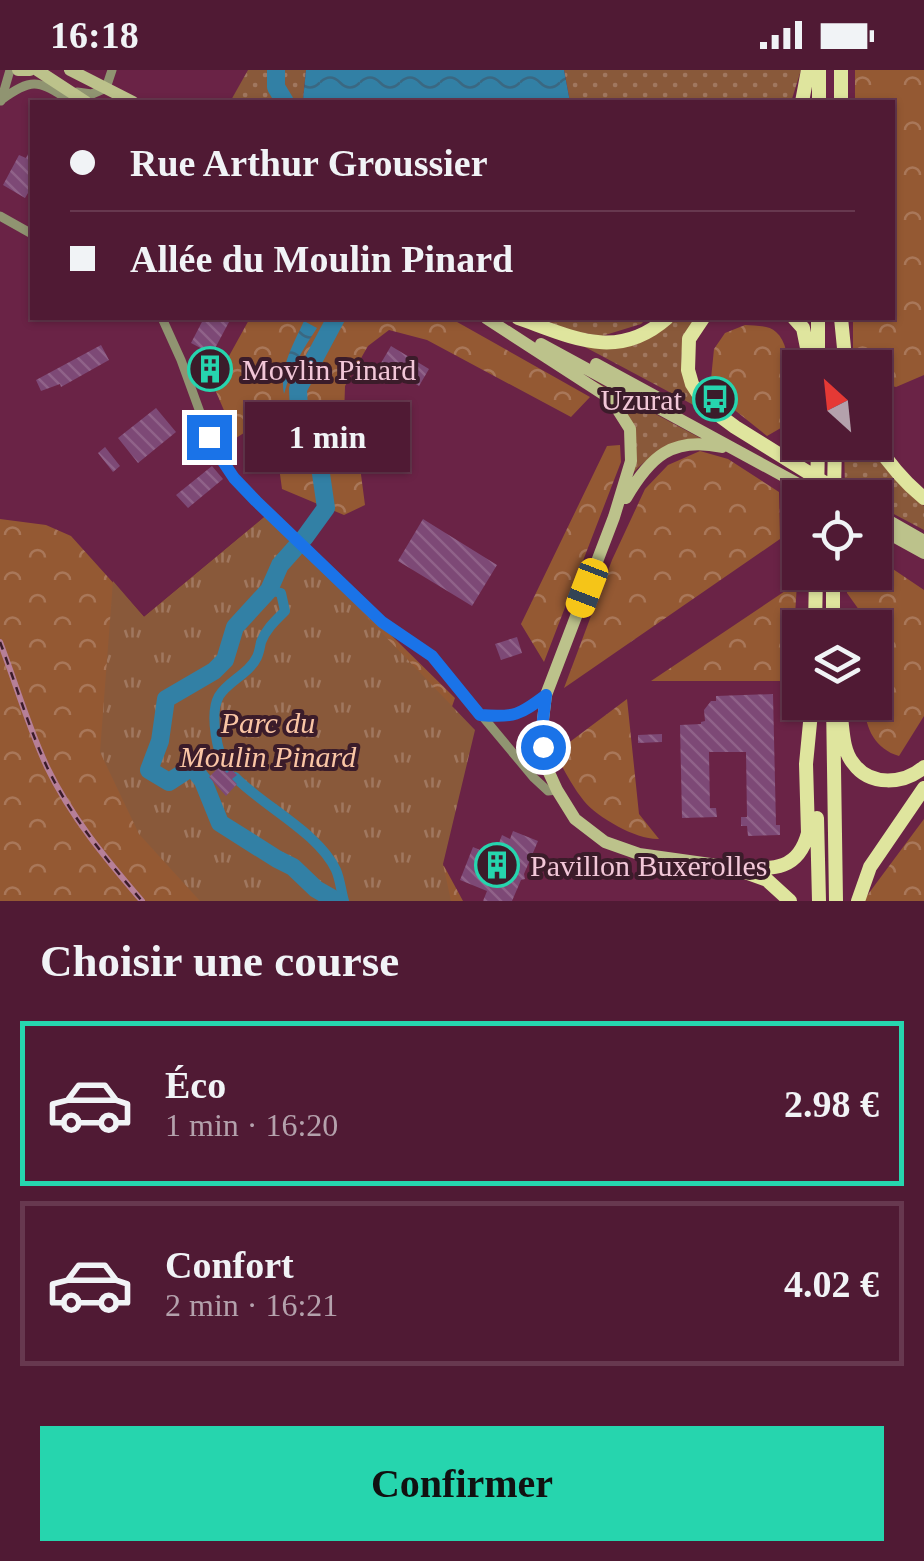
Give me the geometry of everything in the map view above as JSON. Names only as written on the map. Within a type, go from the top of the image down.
[{"type":"main road","points":[[28,70],[83,100]]},
{"type":"main road","points":[[802,100],[808,70]]},
{"type":"main road","points":[[818,100],[819,70]]},
{"type":"main road","points":[[841,70],[841,100]]},
{"type":"main road","points":[[80,72],[129,100]]},
{"type":"main road","points":[[491,320],[611,399],[630,429],[631,461],[614,517],[546,695],[542,728],[546,766],[576,819],[605,842],[639,854],[732,866],[774,868],[791,862],[806,842],[808,832],[806,764],[811,720]]},
{"type":"main road","points":[[492,320],[791,480]]},
{"type":"main road","points":[[521,320],[812,480]]},
{"type":"main road","points":[[523,320],[578,340],[609,343],[641,336],[665,320]]},
{"type":"main road","points":[[702,320],[689,339],[688,370],[701,398],[735,427],[819,480]]},
{"type":"main road","points":[[796,320],[803,328],[810,350]]},
{"type":"main road","points":[[816,350],[818,320]]},
{"type":"main road","points":[[838,350],[840,320]]},
{"type":"main road","points":[[840,320],[844,350]]},
{"type":"main road","points":[[614,517],[644,467],[681,445],[702,443],[752,457]]},
{"type":"main road","points":[[886,460],[924,498]]},
{"type":"main road","points":[[892,523],[924,541]]},
{"type":"main road","points":[[892,535],[924,553]]},
{"type":"main road","points":[[813,720],[818,901]]},
{"type":"main road","points":[[836,720],[836,901]]},
{"type":"main road","points":[[840,720],[851,762],[862,773],[880,780],[901,780],[924,766]]},
{"type":"main road","points":[[858,901],[870,867],[924,788]]},
{"type":"main road","points":[[732,866],[766,880],[790,901]]},
{"type":"street","points":[[1,102],[10,70]]},
{"type":"street","points":[[1,102],[28,70]]},
{"type":"street","points":[[66,88],[86,94],[106,88],[112,70]]},
{"type":"street","points":[[1,102],[17,88],[32,83],[70,100]]},
{"type":"street","points":[[0,216],[30,233]]},
{"type":"street","points":[[163,320],[218,454],[234,478],[382,622],[432,656],[534,778],[548,790],[557,790]]},
{"type":"street","points":[[480,715],[522,714],[546,695]]},
{"type":"green space","points":[[248,70],[306,70],[303,100],[231,100]]},
{"type":"green space","points":[[564,70],[801,70],[792,100],[570,100]]},
{"type":"green space","points":[[855,70],[924,70],[924,375],[896,387],[892,386],[892,350],[853,350],[853,320],[895,320],[895,100],[855,100]]},
{"type":"green space","points":[[249,320],[454,320],[590,397],[571,417],[427,340],[389,330],[368,346],[345,386],[344,417],[360,467],[365,505],[344,515],[282,489],[272,415],[236,438],[213,385]]},
{"type":"green space","points":[[546,320],[645,320],[602,336],[566,330]]},
{"type":"green space","points":[[667,320],[694,320],[683,345],[682,364],[701,409],[585,347],[608,348]]},
{"type":"green space","points":[[745,325],[762,326],[773,330],[782,340],[786,350],[782,350],[782,427],[767,436],[727,404],[711,379],[714,349],[725,333]]},
{"type":"green space","points":[[594,381],[702,439],[656,454],[633,473],[635,441],[630,421]]},
{"type":"green space","points":[[620,445],[621,462],[544,662],[521,624],[607,446]]},
{"type":"green space","points":[[700,451],[728,459],[779,492],[780,539],[564,688],[612,560],[645,489],[668,465]]},
{"type":"green space","points":[[844,460],[880,460],[924,506],[924,530],[892,513],[892,480],[845,480]]},
{"type":"green space","name":"Parc du Moulin Pinard","points":[[268,514],[455,698],[436,752],[375,877],[444,866],[463,901],[0,901],[0,519],[46,525],[71,536],[144,617]]},
{"type":"green space","name":"Parc du Moulin Pinard","points":[[268,514],[475,730],[443,864],[451,901],[200,901],[139,834],[100,752],[113,581],[144,617]]},
{"type":"green space","points":[[892,568],[924,590],[924,716],[899,756],[877,742],[867,720],[892,720],[892,610],[859,610],[847,593],[892,590]]},
{"type":"green space","points":[[787,590],[797,590],[795,610],[782,610],[782,681],[651,681]]},
{"type":"green space","points":[[627,699],[639,814],[659,839],[629,832],[590,808],[555,753]]},
{"type":"green space","points":[[924,819],[924,901],[863,901]]},
{"type":"water","points":[[306,70],[564,70],[570,100],[303,100]]},
{"type":"water","points":[[304,321],[317,328],[284,394],[285,366]]},
{"type":"building","points":[[30,150],[30,194],[25,198],[3,185],[19,155],[26,158]]},
{"type":"building","points":[[203,320],[229,322],[212,354],[191,343]]},
{"type":"building","points":[[101,345],[109,360],[61,387],[60,384],[41,391],[36,380]]},
{"type":"building","points":[[391,346],[429,369],[419,386],[381,363]]},
{"type":"building","points":[[156,408],[176,432],[138,463],[118,438]]},
{"type":"building","points":[[105,447],[120,466],[113,472],[98,453]]},
{"type":"building","points":[[212,466],[223,479],[188,508],[176,495]]},
{"type":"building","points":[[423,519],[497,565],[472,606],[398,561]]},
{"type":"building","points":[[517,637],[522,653],[501,660],[495,644]]},
{"type":"building","points":[[773,694],[776,825],[780,825],[780,835],[748,836],[747,826],[741,826],[741,817],[747,817],[746,752],[709,752],[710,808],[716,808],[717,817],[682,818],[680,725],[705,721],[704,710],[716,701],[716,696]]},
{"type":"building","points":[[662,734],[662,742],[638,743],[638,735]]},
{"type":"building","points":[[220,766],[237,775],[232,779],[237,784],[226,796],[209,777]]},
{"type":"building","name":"Pavillon Buxerolles","points":[[513,831],[538,841],[525,879],[512,901],[483,901],[487,891],[460,880],[473,847],[494,856],[502,835],[510,839]]},
{"type":"waterway","points":[[276,70],[276,87],[284,100]]},
{"type":"waterway","points":[[335,320],[298,389],[299,412],[320,467],[326,508],[280,565],[269,590],[235,627],[225,660],[214,671],[166,699],[160,741],[149,770],[169,782],[192,767],[203,781],[220,823],[293,867],[316,889],[337,901]]},
{"type":"waterway","points":[[229,771],[216,735],[216,704],[223,691],[253,663],[265,633],[285,611],[281,593],[269,590]]},
{"type":"waterway","points":[[235,777],[317,844],[336,870],[344,901]]},
{"type":"railway","points":[[0,642],[56,785],[90,837],[142,901]]},
{"type":"place","name":"Movlin Pinard","points":[[210,369]]},
{"type":"place","name":"Uzurat","points":[[715,399]]},
{"type":"place","name":"Pavillon Buxerolles","points":[[497,865]]},
{"type":"route","points":[[209,437],[234,478],[256,501],[382,622],[432,656],[480,715],[522,714],[546,695],[543,747]]}]
